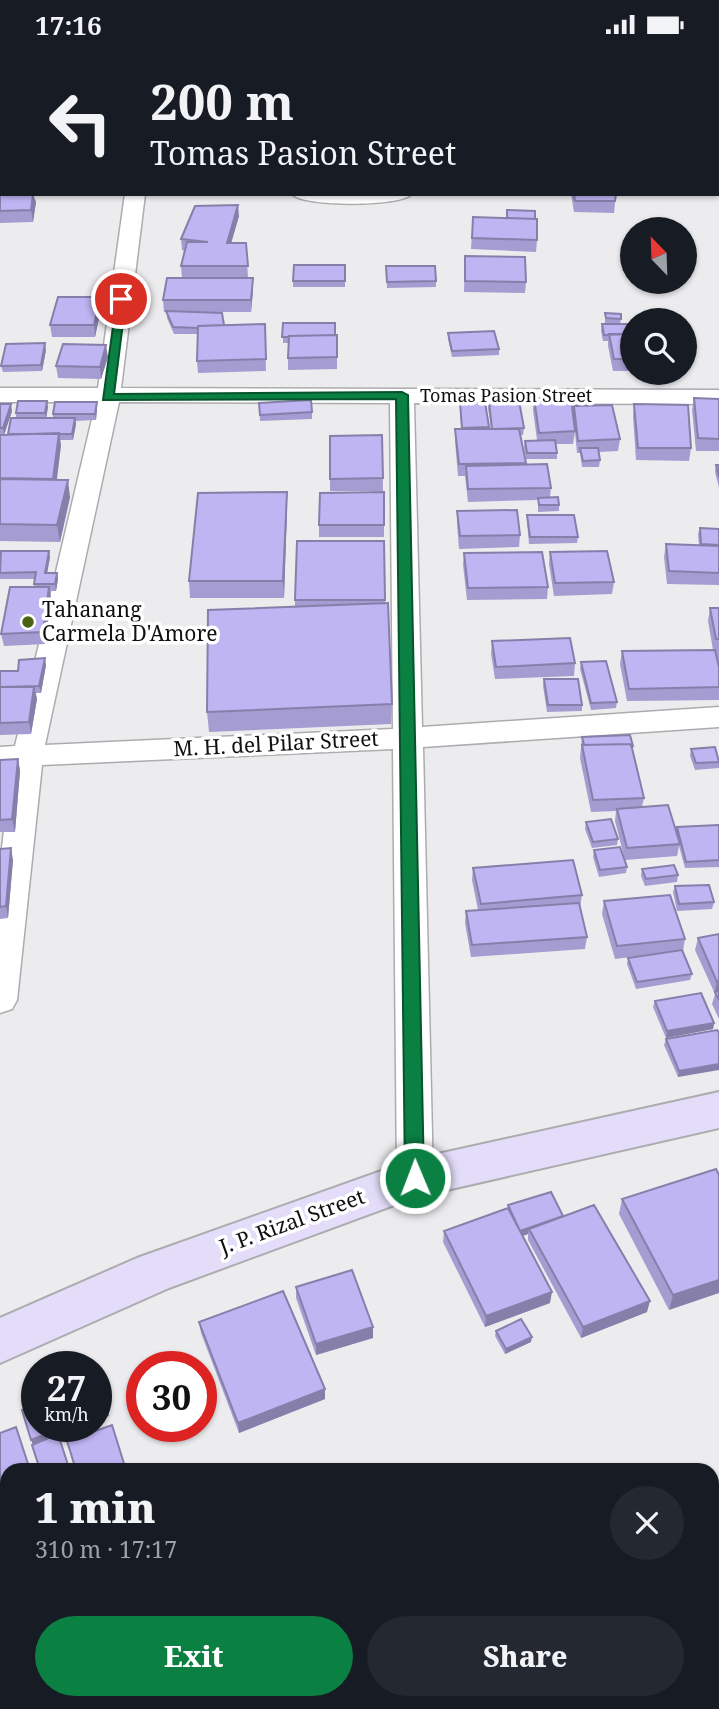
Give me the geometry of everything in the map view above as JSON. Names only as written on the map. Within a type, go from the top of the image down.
[{"type":"main road","name":"J. P. Rizal Street","points":[[0,1341],[153,1272],[415,1178],[719,1110]]},
{"type":"street","points":[[0,1000],[14,756],[107,397],[135,196]]},
{"type":"street","points":[[333,196],[383,196]]},
{"type":"street","name":"Tomas Pasion Street","points":[[0,395],[719,397]]},
{"type":"street","points":[[402,395],[415,1178]]},
{"type":"street","name":"M. H. del Pilar Street","points":[[14,756],[409,738],[719,717]]},
{"type":"building","points":[[0,196],[33,196],[31,210],[0,211]]},
{"type":"building","points":[[574,196],[616,196],[615,201],[575,201]]},
{"type":"building","points":[[238,205],[227,243],[246,243],[248,266],[181,266],[187,242],[208,242],[181,239],[195,206]]},
{"type":"building","points":[[507,210],[535,211],[535,219],[507,218]]},
{"type":"building","points":[[473,217],[537,219],[537,240],[472,238]]},
{"type":"building","points":[[465,256],[525,257],[526,282],[465,281]]},
{"type":"building","points":[[294,265],[345,265],[345,281],[293,281]]},
{"type":"building","points":[[386,266],[435,266],[436,281],[387,282]]},
{"type":"building","points":[[167,278],[253,278],[251,300],[163,300]]},
{"type":"building","points":[[58,297],[100,297],[94,325],[50,325]]},
{"type":"building","points":[[166,311],[222,313],[224,325],[173,327]]},
{"type":"building","points":[[605,313],[620,314],[620,319],[606,318]]},
{"type":"building","points":[[283,323],[335,323],[335,335],[282,337]]},
{"type":"building","points":[[265,324],[266,359],[197,361],[198,326]]},
{"type":"building","points":[[602,324],[620,324],[620,334],[604,335]]},
{"type":"building","points":[[494,331],[499,349],[452,351],[448,333]]},
{"type":"building","points":[[609,334],[620,334],[620,359],[614,359]]},
{"type":"building","points":[[337,335],[337,357],[288,358],[289,336]]},
{"type":"building","points":[[45,343],[41,365],[1,366],[6,344]]},
{"type":"building","points":[[63,344],[106,345],[100,367],[56,366]]},
{"type":"building","points":[[534,398],[571,398],[575,431],[539,433]]},
{"type":"building","points":[[694,398],[719,399],[719,439],[698,438]]},
{"type":"building","points":[[311,400],[312,412],[260,415],[259,403]]},
{"type":"building","points":[[18,401],[47,401],[45,413],[16,413]]},
{"type":"building","points":[[489,401],[519,401],[524,428],[492,429]]},
{"type":"building","points":[[55,402],[97,402],[95,414],[53,414]]},
{"type":"building","points":[[460,402],[485,402],[489,427],[462,428]]},
{"type":"building","points":[[0,404],[11,404],[3,428],[0,428]]},
{"type":"building","points":[[634,404],[688,405],[691,448],[638,448]]},
{"type":"building","points":[[612,405],[620,439],[578,441],[574,406]]},
{"type":"building","points":[[11,418],[75,418],[72,434],[8,434]]},
{"type":"building","points":[[455,429],[519,429],[526,463],[459,464]]},
{"type":"building","points":[[59,433],[53,479],[0,478],[0,435]]},
{"type":"building","points":[[382,435],[383,478],[330,479],[330,436]]},
{"type":"building","points":[[555,440],[557,453],[527,453],[525,441]]},
{"type":"building","points":[[580,448],[598,448],[600,460],[583,461]]},
{"type":"building","points":[[547,464],[551,488],[468,489],[466,466]]},
{"type":"building","points":[[0,479],[68,480],[57,525],[0,524]]},
{"type":"building","points":[[287,492],[283,581],[189,581],[198,493]]},
{"type":"building","points":[[384,492],[384,525],[319,525],[320,493]]},
{"type":"building","points":[[558,497],[559,505],[539,505],[538,498]]},
{"type":"building","points":[[517,510],[520,535],[460,536],[457,511]]},
{"type":"building","points":[[527,515],[574,515],[578,537],[530,537]]},
{"type":"building","points":[[700,528],[719,529],[719,545],[701,544]]},
{"type":"building","points":[[297,541],[384,541],[385,600],[295,600]]},
{"type":"building","points":[[666,544],[719,546],[719,573],[669,571]]},
{"type":"building","points":[[1,551],[49,551],[45,573],[57,573],[55,584],[34,584],[36,572],[0,573]]},
{"type":"building","points":[[607,551],[614,582],[555,583],[550,552]]},
{"type":"building","points":[[542,552],[548,587],[468,588],[464,553]]},
{"type":"building","name":"Tahanang Carmela D'Amore","points":[[10,587],[49,587],[43,632],[1,634]]},
{"type":"building","points":[[388,603],[392,704],[207,712],[208,610]]},
{"type":"building","points":[[710,608],[719,608],[719,639],[716,639]]},
{"type":"building","points":[[570,638],[575,663],[496,667],[492,641]]},
{"type":"building","points":[[715,650],[719,667],[719,687],[629,689],[622,651]]},
{"type":"building","points":[[45,658],[39,686],[0,687],[0,671],[18,671],[19,660]]},
{"type":"building","points":[[606,661],[617,702],[591,703],[581,662]]},
{"type":"building","points":[[544,679],[578,679],[582,705],[548,705]]},
{"type":"building","points":[[0,687],[34,687],[29,722],[0,723]]},
{"type":"building","points":[[630,735],[633,746],[584,745],[582,737]]},
{"type":"building","points":[[631,744],[644,798],[593,800],[582,745]]},
{"type":"building","points":[[715,747],[719,762],[696,763],[691,749]]},
{"type":"building","points":[[18,759],[12,819],[0,820],[0,760]]},
{"type":"building","points":[[668,805],[680,844],[627,848],[617,809]]},
{"type":"building","points":[[611,819],[618,839],[593,842],[586,822]]},
{"type":"building","points":[[719,825],[719,860],[686,862],[677,827]]},
{"type":"building","points":[[620,847],[627,867],[600,870],[594,850]]},
{"type":"building","points":[[11,848],[6,906],[0,907],[0,849]]},
{"type":"building","points":[[573,860],[582,895],[481,904],[473,868]]},
{"type":"building","points":[[674,865],[678,875],[646,879],[642,869]]},
{"type":"building","points":[[709,885],[714,902],[679,904],[675,886]]},
{"type":"building","points":[[670,895],[685,939],[617,946],[604,901]]},
{"type":"building","points":[[579,903],[587,937],[472,945],[466,911]]},
{"type":"building","points":[[719,934],[719,981],[717,982],[698,938]]},
{"type":"building","points":[[682,950],[692,974],[637,982],[628,958]]},
{"type":"building","points":[[701,993],[714,1023],[667,1031],[655,1001]]},
{"type":"building","points":[[717,1030],[719,1064],[679,1071],[666,1039]]},
{"type":"building","points":[[716,1169],[719,1175],[719,1280],[673,1295],[622,1199]]},
{"type":"building","points":[[551,1192],[563,1216],[520,1231],[508,1205]]},
{"type":"building","points":[[594,1205],[650,1301],[583,1327],[529,1229]]},
{"type":"building","points":[[508,1208],[552,1292],[486,1316],[444,1231]]},
{"type":"building","points":[[352,1270],[373,1327],[316,1344],[296,1287]]},
{"type":"building","points":[[283,1291],[325,1389],[238,1423],[217,1369],[217,1351],[210,1351],[199,1322]]},
{"type":"building","points":[[521,1319],[532,1337],[506,1349],[496,1331]]},
{"type":"building","points":[[112,1425],[124,1463],[74,1463],[67,1442],[112,1442]]},
{"type":"building","points":[[16,1427],[28,1463],[0,1463],[0,1433]]},
{"type":"building","points":[[39,1442],[61,1442],[67,1463],[38,1463],[32,1445]]},
{"type":"place","name":"Tahanang Carmela D'Amore","points":[[28,622]]},
{"type":"route","points":[[121,299],[107,397],[402,395],[415,1178]]}]
